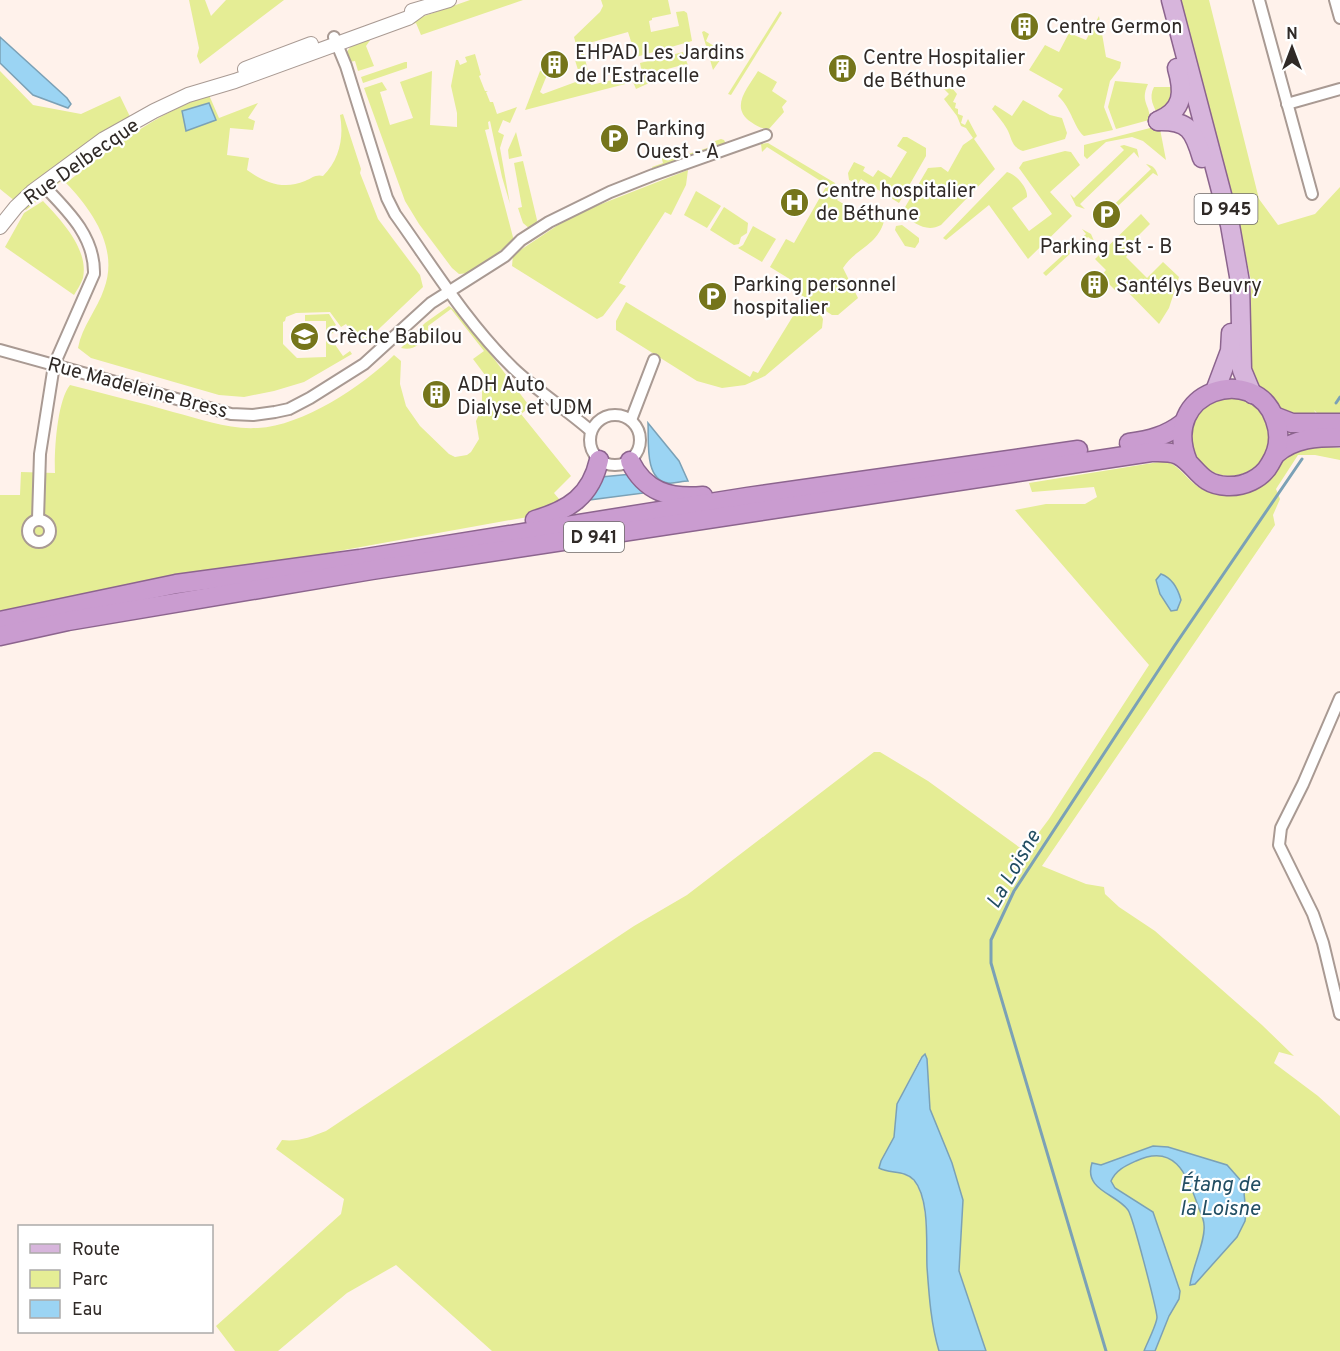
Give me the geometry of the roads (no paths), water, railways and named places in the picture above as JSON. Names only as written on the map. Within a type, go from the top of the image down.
[{"type":"highway","points":[[1240,390],[1252,394],[1268,407],[1274,416],[1279,435],[1276,454],[1268,468],[1257,478],[1242,485],[1227,486],[1211,483],[1198,474],[1188,462],[1182,443],[1183,423],[1195,403],[1215,391],[1240,390]]},
{"type":"highway","points":[[1274,416],[1292,423],[1340,423]]},
{"type":"highway","name":"D 941","points":[[0,621],[176,584],[360,559],[777,493],[1151,440],[1183,423]]},
{"type":"highway","points":[[1276,454],[1294,442],[1340,437]]},
{"type":"highway","name":"D 941","points":[[0,636],[68,621],[372,570],[1151,452],[1177,454],[1188,462]]},
{"type":"highway","points":[[428,547],[459,533],[521,523],[555,514],[571,505],[585,492],[596,473],[599,460]]},
{"type":"highway","points":[[630,461],[644,484],[660,492],[688,497],[746,492],[777,493]]},
{"type":"main road","name":"D 945","points":[[1163,0],[1193,104],[1230,263],[1232,293],[1230,351],[1215,391]]},
{"type":"main road","name":"D 945","points":[[1171,0],[1230,225],[1240,282],[1242,370],[1252,394]]},
{"type":"main road","points":[[1172,34],[1172,51],[1180,78],[1181,94],[1173,112],[1158,122],[1173,120],[1187,127],[1192,133],[1215,194]]},
{"type":"street","name":"Rue Delbecque","points":[[0,228],[15,207],[42,184],[104,139],[174,101],[269,58],[336,41],[397,15],[449,0]]},
{"type":"street","points":[[1259,0],[1312,195]]},
{"type":"street","points":[[1335,0],[1340,18]]},
{"type":"street","points":[[336,41],[354,88],[387,198],[395,214],[468,319],[511,366],[543,395],[569,412],[591,431]]},
{"type":"street","points":[[1287,104],[1340,89]]},
{"type":"street","name":"Rue Madeleine Bress","points":[[0,350],[231,414],[253,415],[289,409],[310,399],[364,364],[424,309],[505,256],[521,240],[549,222],[653,175],[766,135]]},
{"type":"street","points":[[38,519],[40,454],[54,365],[94,274],[95,259],[77,221],[42,184]]},
{"type":"street","points":[[631,420],[654,360]]},
{"type":"street","points":[[619,415],[638,400]]},
{"type":"street","points":[[569,412],[601,419]]},
{"type":"street","points":[[619,415],[631,420],[636,426],[641,441],[630,461],[614,466],[599,460],[591,446],[591,431],[601,419],[619,415]]},
{"type":"street","points":[[1340,698],[1303,784],[1281,828],[1280,845],[1313,914],[1323,943],[1340,1014]]},
{"type":"water","points":[[0,37],[67,98],[71,104],[68,108],[33,95],[0,63]]},
{"type":"water","points":[[209,103],[216,120],[186,131],[182,111]]},
{"type":"water","points":[[648,423],[679,461],[688,481],[668,483],[655,475],[649,458]]},
{"type":"water","points":[[632,474],[644,493],[589,500],[601,477]]},
{"type":"water","points":[[1161,574],[1174,584],[1178,592],[1181,600],[1177,610],[1171,611],[1160,594],[1156,580]]},
{"type":"water","points":[[925,1054],[930,1109],[952,1163],[963,1200],[959,1271],[986,1351],[939,1351],[930,1299],[923,1198],[919,1188],[910,1177],[879,1168],[894,1137],[897,1104]]},
{"type":"water","name":"Étang de la Loisne","points":[[1153,1146],[1168,1147],[1227,1165],[1243,1183],[1246,1213],[1245,1221],[1237,1237],[1195,1284],[1190,1285],[1203,1238],[1204,1225],[1193,1192],[1183,1172],[1169,1158],[1149,1156],[1118,1171],[1113,1177],[1111,1181],[1115,1188],[1153,1212],[1180,1291],[1179,1299],[1169,1316],[1155,1351],[1144,1351],[1157,1317],[1134,1228],[1128,1210],[1097,1186],[1092,1179],[1091,1172],[1092,1163],[1101,1165]]},
{"type":"waterway","name":"La Loisne","points":[[1336,403],[1340,397]]},
{"type":"waterway","name":"La Loisne","points":[[1106,1351],[991,963],[991,940],[1014,891],[1175,645],[1302,459]]},
{"type":"place","name":"Centre Germon","points":[[1025,26]]},
{"type":"place","name":"EHPAD Les Jardins de l'Estracelle","points":[[554,64]]},
{"type":"place","name":"Centre Hospitalier de Béthune","points":[[842,68]]},
{"type":"place","name":"Parking Ouest - A","points":[[615,139]]},
{"type":"place","name":"Centre hospitalier de Béthune","points":[[795,202]]},
{"type":"place","name":"Parking Est - B","points":[[1106,215]]},
{"type":"place","name":"Santélys Beuvry","points":[[1095,285]]},
{"type":"place","name":"Parking personnel hospitalier","points":[[712,296]]},
{"type":"place","name":"Crèche Babilou","points":[[305,336]]},
{"type":"place","name":"ADH Auto Dialyse et UDM","points":[[436,395]]}]
